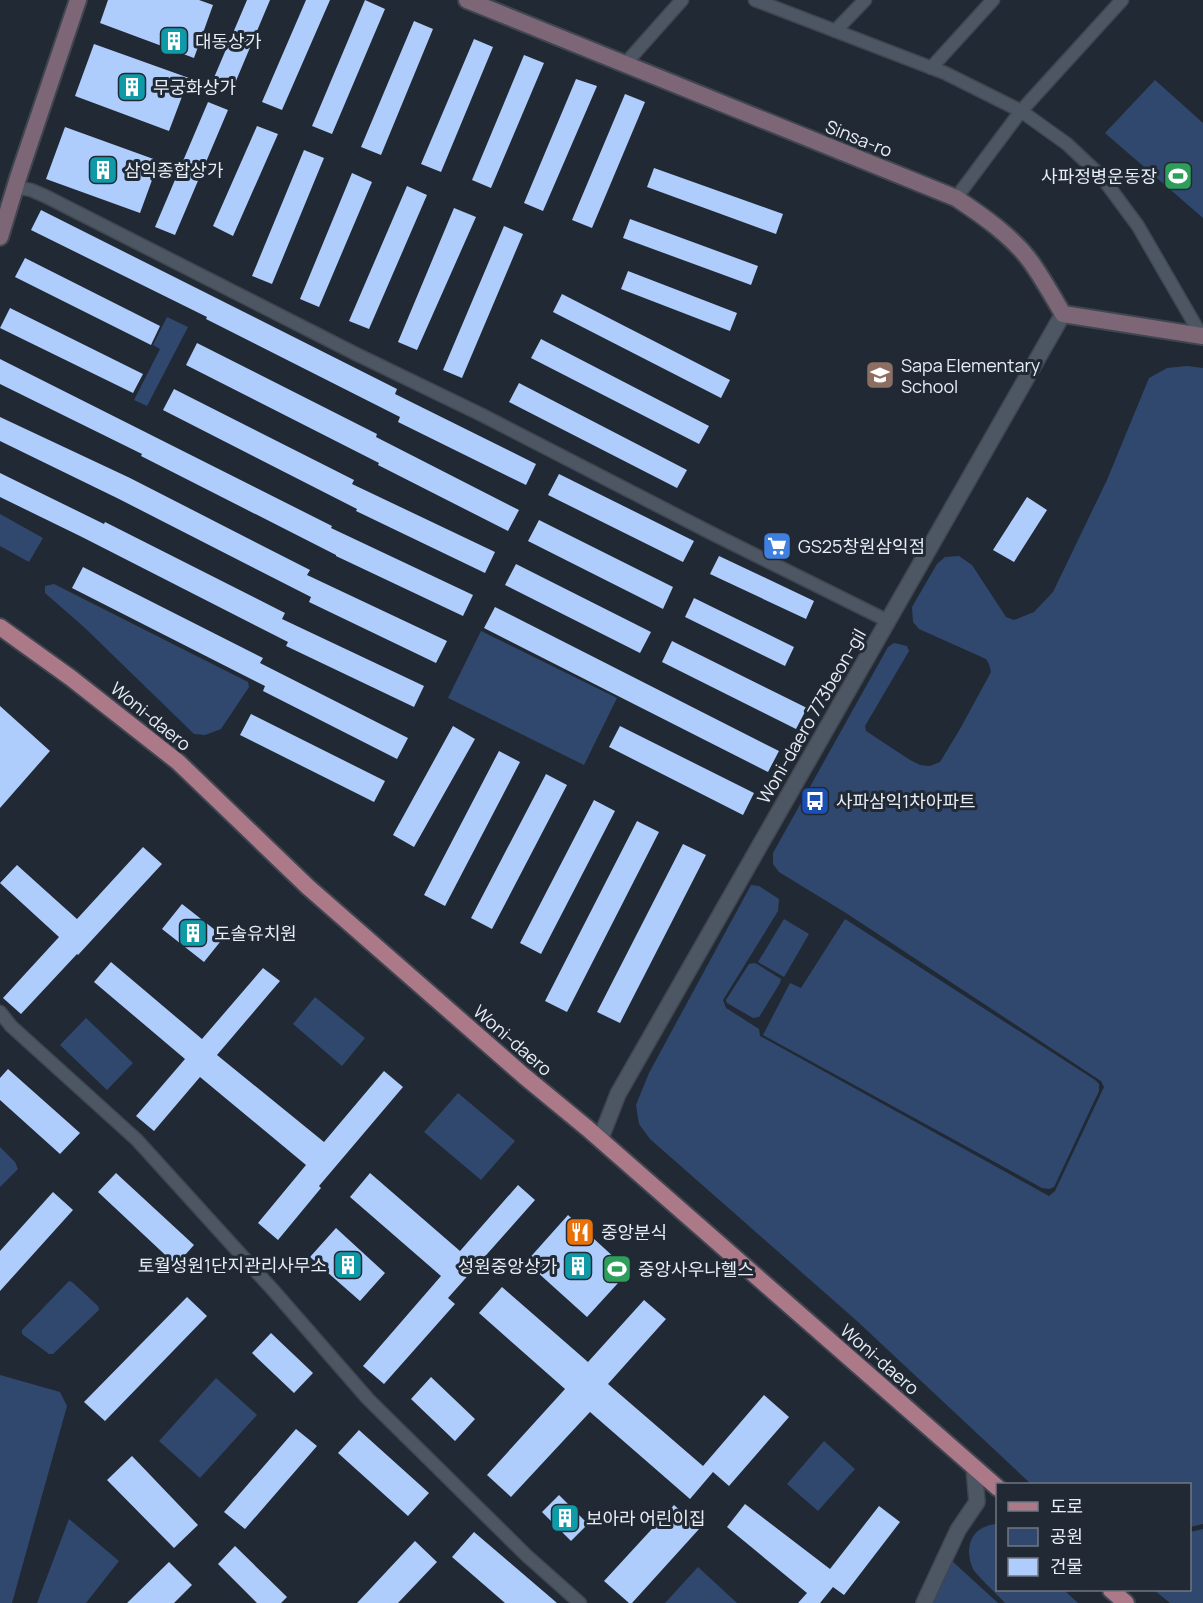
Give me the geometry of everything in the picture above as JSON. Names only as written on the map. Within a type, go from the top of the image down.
[{"type":"main road","points":[[0,237],[78,0]]},
{"type":"main road","name":"Sinsa-ro","points":[[468,0],[956,198],[1008,237],[1030,261],[1063,315]]},
{"type":"main road","points":[[1063,315],[1202,335]]},
{"type":"main road","name":"Woni-daero","points":[[0,627],[71,678],[178,762],[308,887],[996,1486]]},
{"type":"main road","points":[[1112,1591],[1126,1603]]},
{"type":"street","points":[[625,64],[682,0]]},
{"type":"street","points":[[755,0],[945,73],[1021,111],[1066,144],[1101,177],[1138,226],[1202,335]]},
{"type":"street","points":[[835,31],[865,0]]},
{"type":"street","points":[[931,68],[993,0]]},
{"type":"street","points":[[956,198],[1021,111],[1122,0]]},
{"type":"street","points":[[15,187],[45,196],[888,621]]},
{"type":"street","name":"Woni-daero 773beon-gil","points":[[600,1140],[616,1097],[1063,315]]},
{"type":"street","points":[[0,1012],[11,1026],[137,1140],[368,1399],[519,1548],[580,1603]]},
{"type":"street","points":[[924,1603],[958,1530],[977,1502],[975,1468]]},
{"type":"green space","name":"사파정병운동장","points":[[1155,80],[1203,123],[1203,218],[1105,133]]},
{"type":"green space","points":[[167,317],[188,327],[147,406],[134,400],[160,349],[153,345]]},
{"type":"green space","points":[[1187,366],[1203,368],[1203,1524],[1191,1527],[1191,1483],[1030,1483],[857,1321],[650,1139],[639,1124],[636,1105],[649,1073],[751,885],[759,886],[779,899],[778,911],[723,1000],[726,1008],[759,1029],[760,1036],[1049,1196],[1055,1191],[1104,1087],[1101,1081],[846,913],[779,872],[773,864],[773,853],[888,647],[894,643],[907,646],[909,651],[865,726],[866,731],[920,765],[930,766],[940,762],[991,672],[986,659],[919,629],[913,622],[912,607],[937,564],[945,557],[959,556],[972,565],[1006,617],[1014,620],[1034,612],[1053,592],[1107,480],[1149,378],[1167,368]]},
{"type":"green space","points":[[0,514],[43,538],[29,562],[0,546]]},
{"type":"green space","points":[[54,584],[248,682],[249,687],[221,729],[205,735],[194,734],[85,628],[45,593],[45,586]]},
{"type":"green space","points":[[481,631],[617,698],[584,765],[448,698]]},
{"type":"green space","points":[[784,919],[809,934],[784,977],[758,962]]},
{"type":"green space","points":[[845,919],[1099,1084],[1099,1091],[1054,1187],[1042,1188],[763,1035],[790,983],[801,988]]},
{"type":"green space","points":[[754,963],[781,979],[759,1017],[753,1018],[727,1003],[726,1000],[749,964]]},
{"type":"green space","points":[[315,997],[365,1038],[342,1066],[293,1024]]},
{"type":"green space","points":[[86,1018],[133,1063],[107,1090],[60,1045]]},
{"type":"green space","points":[[458,1093],[515,1141],[481,1180],[424,1132]]},
{"type":"green space","points":[[0,1147],[15,1162],[18,1169],[0,1187]]},
{"type":"green space","points":[[69,1281],[98,1306],[99,1310],[53,1354],[49,1354],[22,1334],[22,1330]]},
{"type":"green space","points":[[0,1375],[60,1392],[67,1406],[12,1603],[0,1603]]},
{"type":"green space","points":[[216,1378],[257,1415],[200,1478],[159,1441]]},
{"type":"green space","points":[[824,1441],[855,1469],[818,1511],[787,1484]]},
{"type":"green space","points":[[69,1519],[119,1561],[86,1603],[37,1603]]},
{"type":"green space","points":[[996,1524],[996,1591],[1065,1591],[1078,1603],[1005,1603],[979,1577],[970,1562],[971,1540],[985,1527]]},
{"type":"green space","points":[[1203,1529],[1203,1603],[1170,1603],[1155,1591],[1191,1591],[1191,1532]]},
{"type":"green space","points":[[951,1560],[998,1603],[927,1603]]},
{"type":"green space","points":[[698,1567],[737,1603],[665,1603]]},
{"type":"building","name":"대동상가","points":[[108,0],[199,0],[213,5],[194,58],[100,23]]},
{"type":"building","points":[[247,0],[270,0],[233,88],[213,80]]},
{"type":"building","points":[[306,0],[330,0],[282,110],[262,102]]},
{"type":"building","points":[[365,0],[385,9],[332,134],[312,126]]},
{"type":"building","points":[[414,21],[433,29],[381,155],[361,147]]},
{"type":"building","points":[[474,39],[493,47],[441,172],[421,164]]},
{"type":"building","name":"무궁화상가","points":[[94,44],[189,78],[169,131],[75,96]]},
{"type":"building","points":[[524,55],[544,63],[491,188],[472,180]]},
{"type":"building","points":[[576,79],[597,86],[543,211],[524,203]]},
{"type":"building","points":[[625,94],[645,102],[592,228],[572,220]]},
{"type":"building","points":[[208,102],[228,110],[175,235],[155,227]]},
{"type":"building","points":[[257,126],[278,134],[233,236],[213,226]]},
{"type":"building","name":"삼익종합상가","points":[[65,127],[159,161],[140,213],[46,179]]},
{"type":"building","points":[[304,150],[324,158],[272,284],[252,276]]},
{"type":"building","points":[[654,168],[783,214],[776,234],[647,187]]},
{"type":"building","points":[[352,173],[372,182],[319,307],[300,299]]},
{"type":"building","points":[[407,186],[427,195],[369,329],[349,321]]},
{"type":"building","points":[[454,208],[476,217],[417,350],[398,342]]},
{"type":"building","points":[[41,210],[397,389],[395,394],[536,464],[526,485],[398,422],[400,417],[206,319],[207,317],[31,230]]},
{"type":"building","points":[[630,219],[758,266],[751,285],[623,238]]},
{"type":"building","points":[[504,226],[523,234],[462,378],[443,370]]},
{"type":"building","points":[[25,258],[160,326],[151,345],[15,277]]},
{"type":"building","points":[[628,271],[737,313],[730,331],[621,289]]},
{"type":"building","points":[[562,294],[730,380],[721,398],[553,312]]},
{"type":"building","points":[[10,308],[143,374],[133,393],[0,328]]},
{"type":"building","points":[[541,339],[709,426],[699,444],[531,358]]},
{"type":"building","points":[[197,343],[377,434],[376,437],[519,510],[508,531],[186,365]]},
{"type":"building","points":[[0,359],[332,526],[331,528],[473,595],[463,616],[336,556],[141,456],[142,454],[0,384]]},
{"type":"building","points":[[519,383],[687,470],[677,488],[509,402]]},
{"type":"building","points":[[174,389],[354,480],[352,484],[495,552],[485,573],[356,511],[357,509],[163,410]]},
{"type":"building","points":[[0,417],[130,478],[310,570],[307,575],[447,641],[436,663],[309,602],[311,597],[0,441]]},
{"type":"building","points":[[0,473],[104,524],[105,522],[285,613],[282,619],[424,686],[414,707],[286,646],[288,642],[0,497]]},
{"type":"building","points":[[559,474],[694,541],[683,562],[548,495]]},
{"type":"building","points":[[1027,497],[1047,510],[1014,562],[993,550]]},
{"type":"building","points":[[539,520],[673,587],[663,609],[528,541]]},
{"type":"building","points":[[719,556],[814,601],[806,619],[710,574]]},
{"type":"building","points":[[516,564],[651,632],[640,653],[505,585]]},
{"type":"building","points":[[83,567],[263,658],[260,663],[408,738],[397,759],[263,691],[265,686],[72,588]]},
{"type":"building","points":[[694,598],[794,647],[785,666],[685,617]]},
{"type":"building","points":[[495,607],[779,751],[768,772],[484,628]]},
{"type":"building","points":[[672,641],[807,708],[796,729],[662,662]]},
{"type":"building","points":[[0,706],[50,751],[0,808]]},
{"type":"building","points":[[251,714],[385,781],[374,802],[240,735]]},
{"type":"building","points":[[453,726],[475,739],[414,847],[393,835]]},
{"type":"building","points":[[620,726],[754,793],[743,815],[609,747]]},
{"type":"building","points":[[499,751],[520,762],[445,906],[424,895]]},
{"type":"building","points":[[546,774],[567,785],[492,929],[471,918]]},
{"type":"building","points":[[594,800],[615,811],[541,954],[520,943]]},
{"type":"building","points":[[637,821],[659,832],[567,1012],[545,1001]]},
{"type":"building","points":[[683,844],[706,855],[620,1023],[597,1012]]},
{"type":"building","points":[[143,847],[162,864],[21,1014],[3,998],[59,937],[0,883],[17,865],[77,919]]},
{"type":"building","name":"도솔유치원","points":[[182,904],[224,937],[204,962],[162,929]]},
{"type":"building","points":[[111,962],[202,1039],[263,968],[280,981],[217,1055],[324,1142],[384,1071],[403,1087],[319,1186],[321,1188],[278,1240],[258,1223],[306,1165],[200,1077],[154,1131],[136,1116],[185,1059],[94,982]]},
{"type":"building","points":[[8,1069],[80,1133],[60,1154],[0,1100],[0,1078]]},
{"type":"building","points":[[116,1173],[194,1245],[176,1265],[98,1192]]},
{"type":"building","points":[[370,1173],[460,1251],[518,1185],[535,1200],[448,1298],[455,1304],[384,1384],[363,1366],[441,1276],[350,1197]]},
{"type":"building","points":[[53,1192],[73,1210],[0,1291],[0,1251]]},
{"type":"building","name":"성원중앙상가","points":[[568,1215],[629,1271],[587,1317],[526,1262]]},
{"type":"building","name":"토월성원1단지관리사무소","points":[[336,1228],[385,1273],[360,1301],[310,1257]]},
{"type":"building","points":[[502,1287],[588,1362],[644,1300],[666,1319],[608,1384],[703,1466],[764,1395],[789,1417],[729,1486],[713,1472],[690,1499],[590,1412],[511,1497],[487,1475],[565,1389],[479,1313]]},
{"type":"building","points":[[187,1297],[207,1316],[105,1421],[84,1402]]},
{"type":"building","points":[[271,1333],[313,1373],[294,1393],[252,1353]]},
{"type":"building","points":[[431,1377],[475,1419],[455,1441],[411,1399]]},
{"type":"building","points":[[296,1429],[317,1446],[245,1529],[224,1512]]},
{"type":"building","points":[[359,1430],[429,1493],[408,1516],[338,1453]]},
{"type":"building","points":[[132,1456],[198,1525],[174,1548],[107,1480]]},
{"type":"building","name":"보아라 어린이집","points":[[559,1495],[588,1524],[571,1541],[542,1512]]},
{"type":"building","points":[[745,1504],[830,1569],[879,1506],[900,1522],[844,1595],[833,1587],[820,1603],[798,1603],[807,1593],[727,1527]]},
{"type":"building","points":[[674,1505],[700,1528],[632,1603],[629,1603],[604,1581]]},
{"type":"building","points":[[474,1532],[557,1603],[505,1603],[452,1557]]},
{"type":"building","points":[[415,1541],[437,1562],[398,1603],[357,1603]]},
{"type":"building","points":[[235,1546],[287,1597],[281,1603],[257,1603],[218,1564]]},
{"type":"building","points":[[169,1562],[192,1585],[174,1603],[127,1603]]},
{"type":"place","name":"대동상가","points":[[174,41]]},
{"type":"place","name":"무궁화상가","points":[[132,87]]},
{"type":"place","name":"삼익종합상가","points":[[103,170]]},
{"type":"place","name":"사파정병운동장","points":[[1178,176]]},
{"type":"place","name":"Sapa Elementary School","points":[[880,375]]},
{"type":"place","name":"GS25창원삼익점","points":[[777,546]]},
{"type":"place","name":"사파삼익1차아파트","points":[[815,801]]},
{"type":"place","name":"도솔유치원","points":[[193,933]]},
{"type":"place","name":"중앙분식","points":[[580,1232]]},
{"type":"place","name":"토월성원1단지관리사무소","points":[[348,1265]]},
{"type":"place","name":"성원중앙상가","points":[[578,1266]]},
{"type":"place","name":"중앙사우나헬스","points":[[617,1269]]},
{"type":"place","name":"보아라 어린이집","points":[[565,1518]]}]
